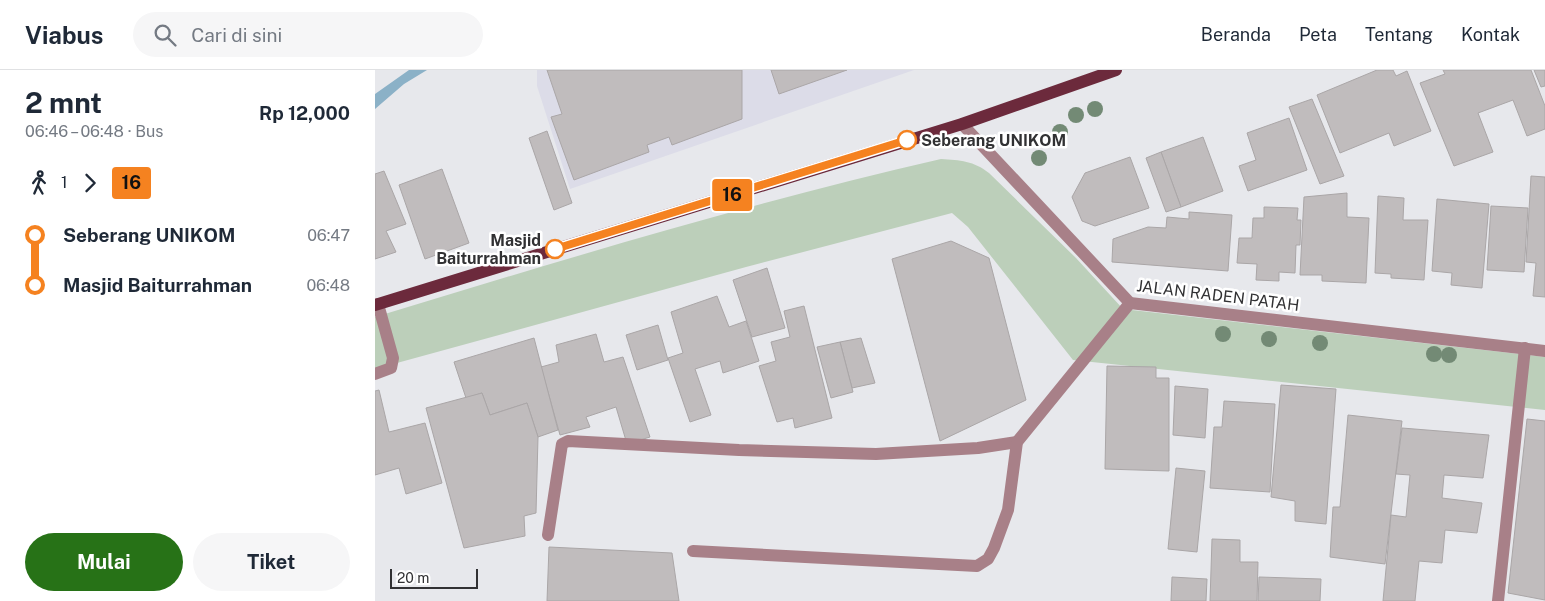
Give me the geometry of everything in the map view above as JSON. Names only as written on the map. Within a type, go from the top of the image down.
[{"type":"main road","points":[[376,305],[962,124],[1116,70]]},
{"type":"street","name":"JALAN RADEN PATAH","points":[[962,124],[1130,303],[1545,351]]},
{"type":"street","points":[[693,551],[977,566],[987,559],[995,548],[1008,510],[1017,442],[1130,303]]},
{"type":"street","points":[[375,374],[391,368],[393,358],[376,305]]},
{"type":"street","points":[[1498,601],[1525,348]]},
{"type":"street","points":[[548,535],[562,444],[568,441],[719,449],[876,454],[978,448],[1017,442]]},
{"type":"shaded area","points":[[537,70],[914,70],[570,189],[537,86]]},
{"type":"green space","points":[[941,159],[966,162],[978,166],[989,173],[1076,258],[1123,309],[1545,357],[1545,410],[1073,360],[968,227],[952,213],[746,267],[375,369],[375,317],[727,213]]},
{"type":"water","points":[[409,70],[427,70],[404,84],[375,109],[375,94]]},
{"type":"building","points":[[547,70],[742,70],[742,119],[672,145],[669,137],[647,145],[649,152],[574,180],[551,117],[562,114]]},
{"type":"building","points":[[771,70],[847,70],[779,94]]},
{"type":"building","points":[[1377,70],[1393,70],[1396,76],[1407,71],[1431,131],[1394,146],[1389,133],[1340,153],[1317,95]]},
{"type":"building","points":[[1443,70],[1531,70],[1545,106],[1545,129],[1527,136],[1513,100],[1478,113],[1493,152],[1454,166],[1420,83],[1445,74]]},
{"type":"building","points":[[1534,70],[1545,70],[1545,86],[1541,87]]},
{"type":"building","points":[[1312,99],[1344,176],[1320,184],[1289,107]]},
{"type":"building","points":[[1289,118],[1307,170],[1248,191],[1239,166],[1256,160],[1247,133]]},
{"type":"building","points":[[547,131],[572,203],[554,210],[529,138]]},
{"type":"building","points":[[1203,137],[1223,191],[1181,207],[1161,152]]},
{"type":"building","points":[[1161,152],[1181,207],[1166,212],[1146,158]]},
{"type":"building","points":[[1130,157],[1149,208],[1095,226],[1082,221],[1072,197],[1085,173]]},
{"type":"building","name":"Masjid Baiturrahman","points":[[442,169],[469,243],[425,259],[399,185]]},
{"type":"building","points":[[384,171],[406,224],[386,231],[396,252],[375,259],[375,174]]},
{"type":"building","points":[[1531,176],[1545,177],[1545,297],[1533,296],[1536,263],[1526,262]]},
{"type":"building","points":[[1347,193],[1347,217],[1369,218],[1366,283],[1322,281],[1322,275],[1300,275],[1304,197]]},
{"type":"building","points":[[1378,196],[1404,198],[1403,220],[1428,220],[1424,280],[1391,278],[1391,274],[1375,273]]},
{"type":"building","points":[[1437,199],[1489,204],[1482,288],[1451,285],[1452,273],[1432,271]]},
{"type":"building","points":[[1491,206],[1528,208],[1524,272],[1487,270]]},
{"type":"building","points":[[1264,207],[1298,208],[1297,220],[1301,220],[1300,245],[1296,245],[1295,273],[1279,272],[1279,281],[1256,280],[1257,264],[1237,263],[1239,238],[1252,238],[1253,218],[1264,218]]},
{"type":"building","points":[[1189,212],[1232,215],[1228,271],[1112,262],[1113,239],[1148,227],[1166,228],[1167,217],[1189,219]]},
{"type":"building","points":[[951,241],[989,258],[1026,400],[940,441],[892,259]]},
{"type":"building","points":[[767,268],[785,328],[752,337],[733,280]]},
{"type":"building","points":[[717,296],[729,327],[746,321],[759,361],[723,373],[720,361],[695,369],[711,415],[690,422],[668,358],[683,353],[671,312]]},
{"type":"building","points":[[804,306],[832,418],[795,428],[793,418],[777,422],[759,366],[776,361],[771,342],[790,337],[784,311]]},
{"type":"building","points":[[658,325],[668,360],[637,370],[626,335]]},
{"type":"building","points":[[596,334],[604,362],[623,357],[650,437],[627,444],[616,407],[586,417],[590,427],[560,435],[541,367],[559,362],[556,345]]},
{"type":"building","points":[[534,338],[558,430],[538,437],[527,403],[490,415],[482,393],[466,398],[454,362]]},
{"type":"building","points":[[861,338],[875,383],[852,388],[840,342]]},
{"type":"building","points":[[840,342],[853,392],[831,398],[817,347]]},
{"type":"building","points":[[1107,366],[1156,367],[1156,378],[1169,378],[1169,471],[1105,469]]},
{"type":"building","points":[[1281,385],[1336,389],[1326,524],[1295,521],[1295,501],[1271,497]]},
{"type":"building","points":[[1175,386],[1208,389],[1205,438],[1173,435]]},
{"type":"building","points":[[379,390],[389,432],[425,423],[442,483],[406,494],[399,468],[375,475],[375,391]]},
{"type":"building","points":[[482,393],[490,415],[527,403],[538,437],[536,513],[524,516],[525,536],[464,548],[426,408]]},
{"type":"building","points":[[1224,401],[1275,404],[1270,492],[1210,488],[1214,427],[1222,427]]},
{"type":"building","points":[[1348,415],[1402,421],[1385,564],[1330,557],[1333,507],[1340,507]]},
{"type":"building","points":[[1527,419],[1545,421],[1545,600],[1508,593]]},
{"type":"building","points":[[1402,428],[1489,435],[1483,478],[1444,475],[1442,498],[1482,503],[1477,533],[1445,530],[1442,563],[1419,561],[1415,601],[1383,601],[1391,515],[1406,517],[1410,475],[1396,474]]},
{"type":"building","points":[[1176,468],[1205,471],[1197,552],[1168,549]]},
{"type":"building","points":[[1212,539],[1240,540],[1240,562],[1258,562],[1257,601],[1210,601]]},
{"type":"building","points":[[549,547],[672,553],[679,601],[547,601]]},
{"type":"building","points":[[1172,577],[1207,579],[1206,601],[1171,601]]},
{"type":"building","points":[[1259,577],[1321,579],[1320,601],[1258,601]]},
{"type":"bus line","name":"16","points":[[555,249],[907,140]]},
{"type":"place","name":"Seberang UNIKOM","points":[[907,140]]},
{"type":"place","name":"Masjid Baiturrahman","points":[[555,249]]}]
